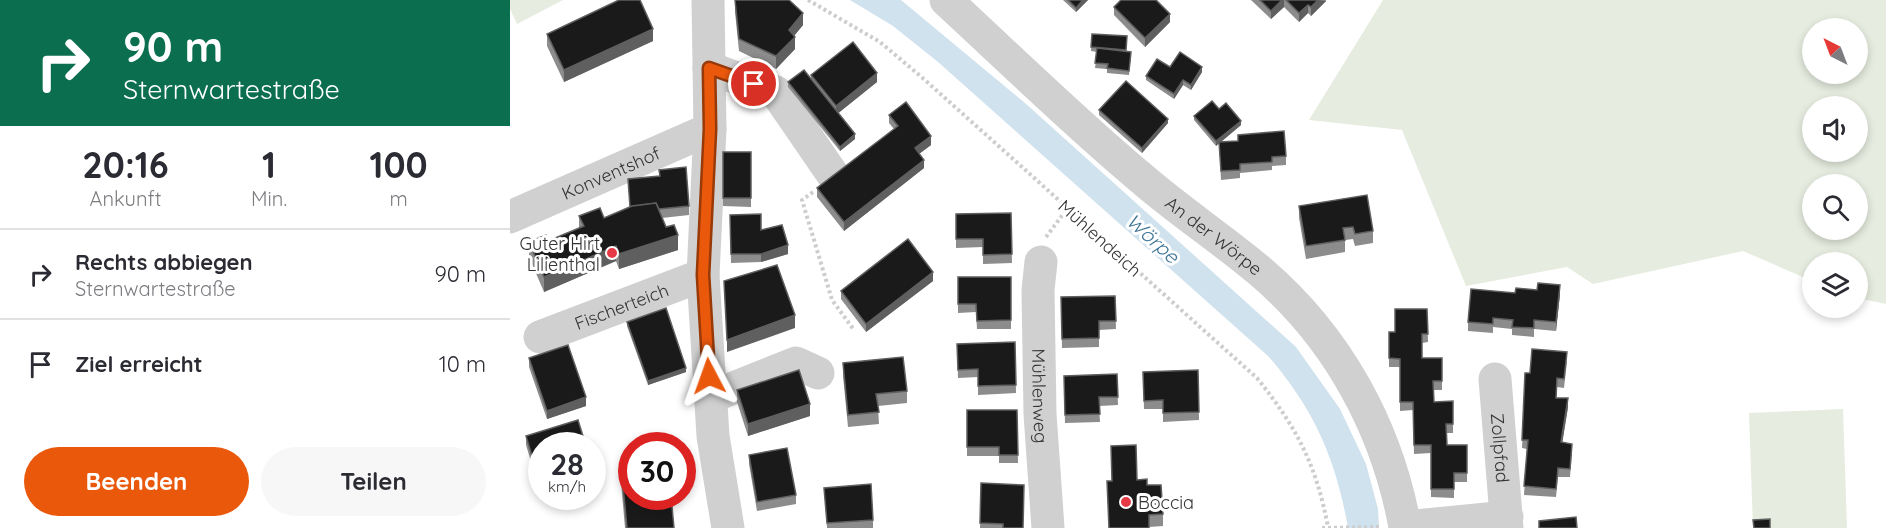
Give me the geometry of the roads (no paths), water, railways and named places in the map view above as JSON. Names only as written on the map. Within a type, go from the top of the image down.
[{"type":"street","points":[[708,0],[710,129],[703,275],[713,436],[728,528]]},
{"type":"street","name":"An der Wörpe","points":[[946,0],[1137,175],[1180,212],[1260,271],[1305,314],[1344,364],[1375,426],[1398,486],[1394,527]]},
{"type":"street","points":[[709,68],[776,92],[833,175]]},
{"type":"street","name":"Konventshof","points":[[510,217],[710,129]]},
{"type":"street","name":"Mühlenweg","points":[[1041,262],[1038,291],[1040,414],[1048,528]]},
{"type":"street","name":"Fischerteich","points":[[540,337],[703,275]]},
{"type":"street","points":[[711,397],[796,363],[818,373]]},
{"type":"street","name":"Zollpfad","points":[[1394,527],[1507,522],[1494,379]]},
{"type":"water","name":"Wörpe","points":[[850,0],[901,0],[1025,103],[1296,347],[1340,409],[1366,464],[1378,509],[1379,528],[1348,528],[1337,479],[1321,436],[1298,396],[1268,356],[938,62],[893,26]]},
{"type":"place","name":"Guter Hirt Lilienthal","points":[[612,253]]},
{"type":"place","name":"Boccia","points":[[1126,502]]}]
